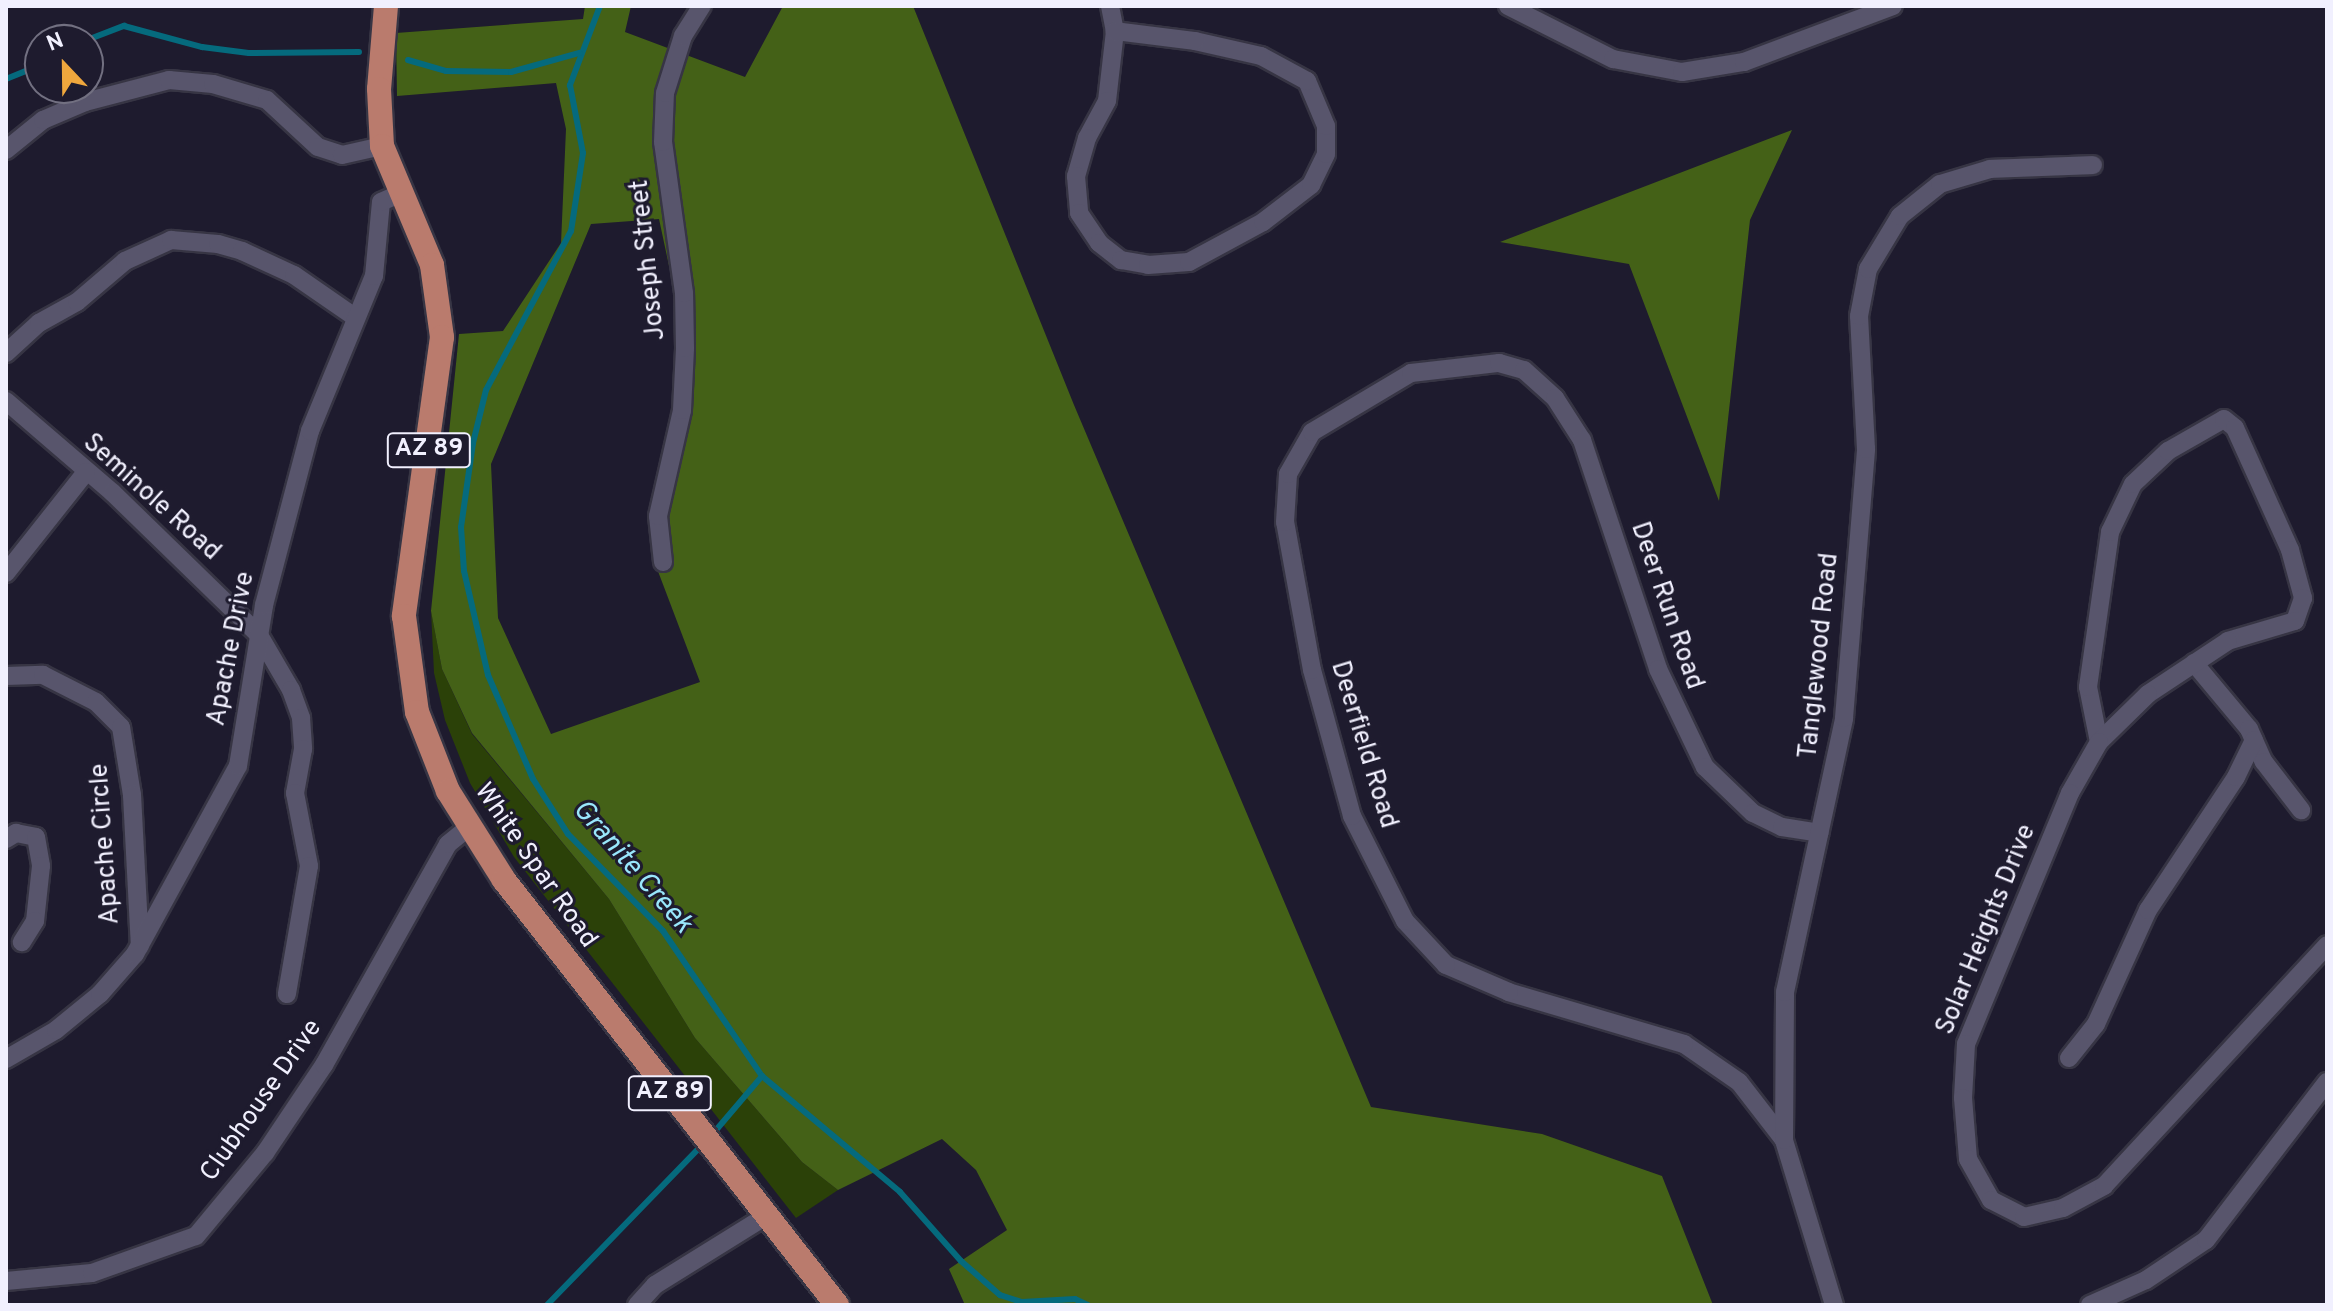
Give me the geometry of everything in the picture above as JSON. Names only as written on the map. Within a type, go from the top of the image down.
[{"type":"main road","name":"White Spar Road","points":[[386,6],[379,89],[382,146],[432,265],[442,337],[436,408],[410,560],[407,663],[431,752],[469,827],[504,880],[837,1305]]},
{"type":"street","name":"Joseph Street","points":[[663,562],[658,516],[682,410],[685,348],[684,293],[663,142],[665,93],[683,36],[702,6]]},
{"type":"street","points":[[1110,6],[1115,31],[1107,101],[1087,138],[1076,176],[1079,213],[1099,243],[1121,260],[1148,265],[1189,262],[1263,222],[1311,185],[1326,154],[1326,126],[1307,81],[1261,56],[1195,41],[1115,31]]},
{"type":"street","points":[[1508,6],[1613,59],[1682,72],[1744,62],[1850,13],[1893,6]]},
{"type":"street","points":[[6,150],[57,114],[169,80],[213,84],[267,100],[318,147],[342,155],[382,146]]},
{"type":"street","name":"Tanglewood Road","points":[[1834,1305],[1784,1140],[1785,992],[1845,702],[1866,449],[1859,316],[1868,269],[1900,216],[1940,184],[1990,169],[2093,165]]},
{"type":"street","name":"Apache Drive","points":[[6,1059],[56,1030],[100,994],[140,946],[238,766],[259,635],[310,431],[374,276],[381,202],[403,192]]},
{"type":"street","points":[[6,353],[39,323],[77,302],[125,261],[171,240],[218,244],[242,251],[294,275],[356,318]]},
{"type":"street","name":"Deer Run Road","points":[[1499,363],[1524,370],[1555,398],[1582,440],[1658,669],[1705,767],[1753,813],[1782,827],[1820,833]]},
{"type":"street","name":"Deerfield Road","points":[[1499,363],[1411,373],[1312,432],[1288,474],[1285,522],[1312,670],[1352,816],[1405,921],[1446,965],[1509,992],[1684,1044],[1739,1082],[1784,1140]]},
{"type":"street","name":"Seminole Road","points":[[6,401],[259,635],[301,718],[295,793],[309,866],[287,994]]},
{"type":"street","name":"Solar Heights Drive","points":[[2099,742],[2088,687],[2110,532],[2133,484],[2168,451],[2224,419],[2235,428],[2290,550],[2303,598],[2295,621],[2228,641],[2148,694],[2099,742],[2070,793],[1966,1044],[1963,1098],[1968,1159],[1991,1200],[2024,1217],[2063,1208],[2104,1186],[2327,945]]},
{"type":"street","points":[[6,573],[86,472]]},
{"type":"street","points":[[2194,663],[2254,740],[2264,762],[2301,810]]},
{"type":"street","name":"Apache Circle","points":[[6,676],[43,675],[96,702],[121,727],[133,810],[134,897],[140,946]]},
{"type":"street","points":[[2069,1058],[2096,1024],[2148,910],[2236,777],[2254,740]]},
{"type":"street","name":"Clubhouse Drive","points":[[6,1281],[92,1273],[196,1236],[265,1153],[316,1077],[448,844],[469,827]]},
{"type":"street","points":[[6,839],[16,833],[36,837],[41,866],[35,921],[22,942]]},
{"type":"street","points":[[2090,1305],[2146,1280],[2206,1240],[2327,1082]]},
{"type":"street","points":[[637,1305],[655,1285],[766,1216]]},
{"type":"green space","points":[[585,6],[631,6],[625,32],[745,77],[783,6],[913,6],[1074,405],[1371,1107],[1542,1134],[1662,1176],[1713,1305],[965,1305],[949,1269],[1007,1230],[976,1170],[942,1139],[838,1190],[802,1162],[695,1038],[609,899],[472,733],[442,669],[431,611],[459,334],[503,331],[561,243],[566,129],[556,83],[397,96],[396,33],[583,19]],"holes":[[[659,219],[675,294],[676,407],[649,514],[656,566],[700,682],[551,734],[498,618],[491,464],[591,224]]]},
{"type":"green space","points":[[1792,130],[1750,220],[1719,501],[1629,264],[1500,242]]},
{"type":"green space","points":[[431,611],[442,669],[472,734],[609,899],[695,1038],[802,1162],[838,1190],[796,1218],[514,857],[470,783],[445,720],[434,673]]},
{"type":"waterway","name":"Granite Creek","points":[[600,6],[570,85],[583,153],[571,231],[486,390],[473,443],[461,527],[464,571],[488,675],[533,779],[568,834],[663,931],[762,1076],[900,1192],[961,1261],[1000,1295],[1022,1302],[1075,1299],[1088,1305]]},
{"type":"waterway","points":[[104,34],[124,26],[202,47],[249,53],[359,52]]},
{"type":"waterway","points":[[408,60],[446,71],[511,72],[579,53]]},
{"type":"waterway","points":[[6,79],[24,72]]},
{"type":"waterway","points":[[711,1136],[762,1076]]},
{"type":"waterway","points":[[547,1305],[703,1144]]}]
